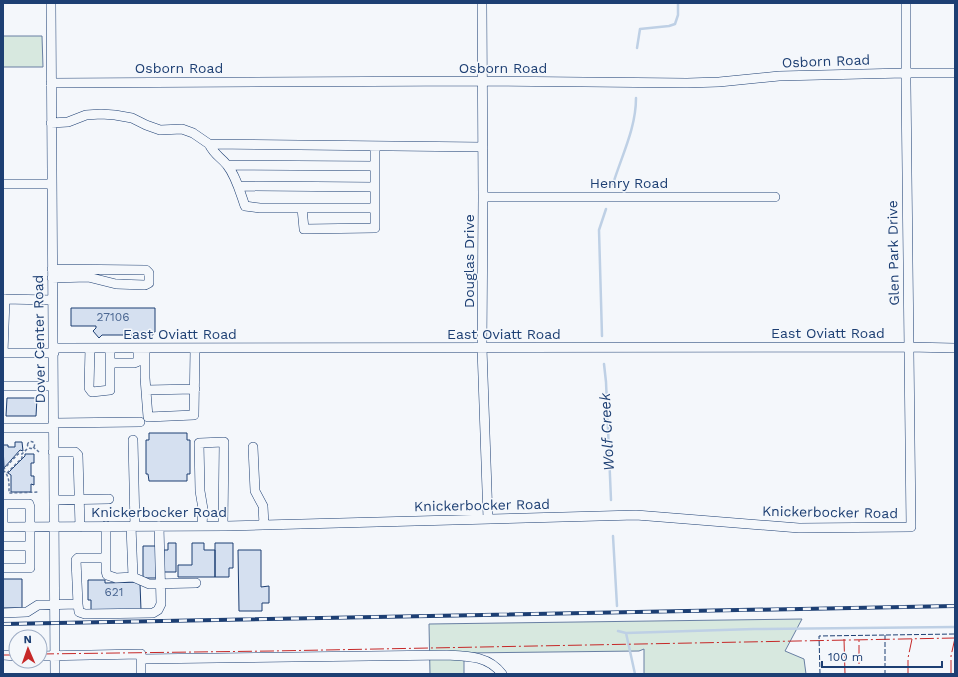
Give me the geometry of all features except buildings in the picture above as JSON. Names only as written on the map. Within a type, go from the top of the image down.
[{"type":"street","name":"Dover Center Road","points":[[51,3],[55,674]]},
{"type":"street","name":"Douglas Drive","points":[[482,3],[482,348],[488,519]]},
{"type":"street","name":"Glen Park Drive","points":[[906,3],[905,73],[911,527]]},
{"type":"street","name":"Osborn Road","points":[[51,83],[482,81],[687,83],[718,82],[779,76],[955,73]]},
{"type":"street","points":[[51,123],[68,122],[86,115],[101,114],[132,118],[160,130],[182,130],[193,133],[209,144],[213,152],[227,165],[238,186],[245,206],[260,208],[375,208]]},
{"type":"street","points":[[209,144],[483,147]]},
{"type":"street","points":[[302,208],[304,229],[375,228],[375,146]]},
{"type":"street","points":[[227,165],[375,166]]},
{"type":"street","points":[[3,184],[51,184]]},
{"type":"street","points":[[238,186],[375,187]]},
{"type":"street","name":"Henry Road","points":[[483,197],[775,197]]},
{"type":"street","points":[[146,270],[149,273],[149,283],[146,286],[116,284],[88,277],[52,273],[146,270]]},
{"type":"street","points":[[3,345],[4,299],[52,300]]},
{"type":"street","name":"East Oviatt Road","points":[[3,345],[3,353],[90,348],[955,348]]},
{"type":"street","points":[[90,348],[90,390],[92,392],[110,390],[110,348]]},
{"type":"street","points":[[110,363],[134,364],[137,362],[142,348]]},
{"type":"street","points":[[142,348],[148,417],[194,415],[195,348]]},
{"type":"street","points":[[3,386],[54,386]]},
{"type":"street","points":[[146,390],[195,390]]},
{"type":"street","points":[[3,428],[140,422]]},
{"type":"street","points":[[133,440],[133,577]]},
{"type":"street","points":[[202,526],[203,509],[200,491],[199,443],[224,442],[223,526]]},
{"type":"street","points":[[253,447],[255,491],[263,506],[264,525]]},
{"type":"street","points":[[53,452],[75,452],[78,455],[80,526]]},
{"type":"street","points":[[54,500],[109,499]]},
{"type":"street","points":[[3,527],[3,505],[29,504],[30,568],[3,568]]},
{"type":"street","name":"Knickerbocker Road","points":[[3,527],[223,526],[636,515],[799,528],[911,527]]},
{"type":"street","points":[[106,526],[106,571],[108,575],[116,578],[133,577],[149,584],[196,583]]},
{"type":"street","points":[[106,558],[78,558],[76,560],[79,612],[85,614],[153,613],[160,608],[159,526]]},
{"type":"street","points":[[3,546],[30,546]]},
{"type":"street","points":[[3,613],[23,612],[38,605],[78,604]]},
{"type":"street","points":[[48,656],[141,654],[141,674]]},
{"type":"street","points":[[141,659],[447,655],[475,657],[488,662],[502,674]]},
{"type":"path","points":[[26,439],[29,442],[34,443],[34,448]]},
{"type":"path","points":[[29,442],[27,445],[28,448],[22,454],[18,454],[3,470],[7,473],[9,479],[9,493],[39,492]]},
{"type":"path","points":[[28,448],[34,448],[39,452]]},
{"type":"path","points":[[7,473],[22,458],[22,454]]},
{"type":"path","points":[[11,462],[14,465]]},
{"type":"shaded area","points":[[3,36],[42,36],[43,67],[3,67]]},
{"type":"shaded area","points":[[802,619],[785,651],[804,659],[806,674],[644,674],[644,649],[639,651],[464,653],[464,674],[430,674],[429,624]]},
{"type":"waterway","name":"Wolf Creek","points":[[637,48],[640,29],[675,24],[678,15],[678,3]]},
{"type":"waterway","name":"Wolf Creek","points":[[613,184],[634,120],[636,98]]},
{"type":"waterway","name":"Wolf Creek","points":[[602,336],[599,230],[606,209]]},
{"type":"waterway","name":"Wolf Creek","points":[[604,364],[611,500]]},
{"type":"waterway","name":"Wolf Creek","points":[[613,536],[617,606]]},
{"type":"waterway","points":[[626,633],[754,629],[955,627]]},
{"type":"waterway","name":"Wolf Creek","points":[[618,631],[626,633],[635,674]]},
{"type":"railway","points":[[3,624],[955,606]]},
{"type":"fence","points":[[820,674],[819,636],[955,634]]},
{"type":"fence","points":[[885,635],[885,674]]},
{"type":"power","points":[[48,654],[955,638]]},
{"type":"power","points":[[951,674],[951,656],[955,638]]},
{"type":"power","points":[[844,639],[845,674]]},
{"type":"power","points":[[845,667],[859,667],[859,639]]},
{"type":"power","points":[[908,674],[908,658],[912,639]]},
{"type":"power","points":[[3,655],[8,655]]}]
